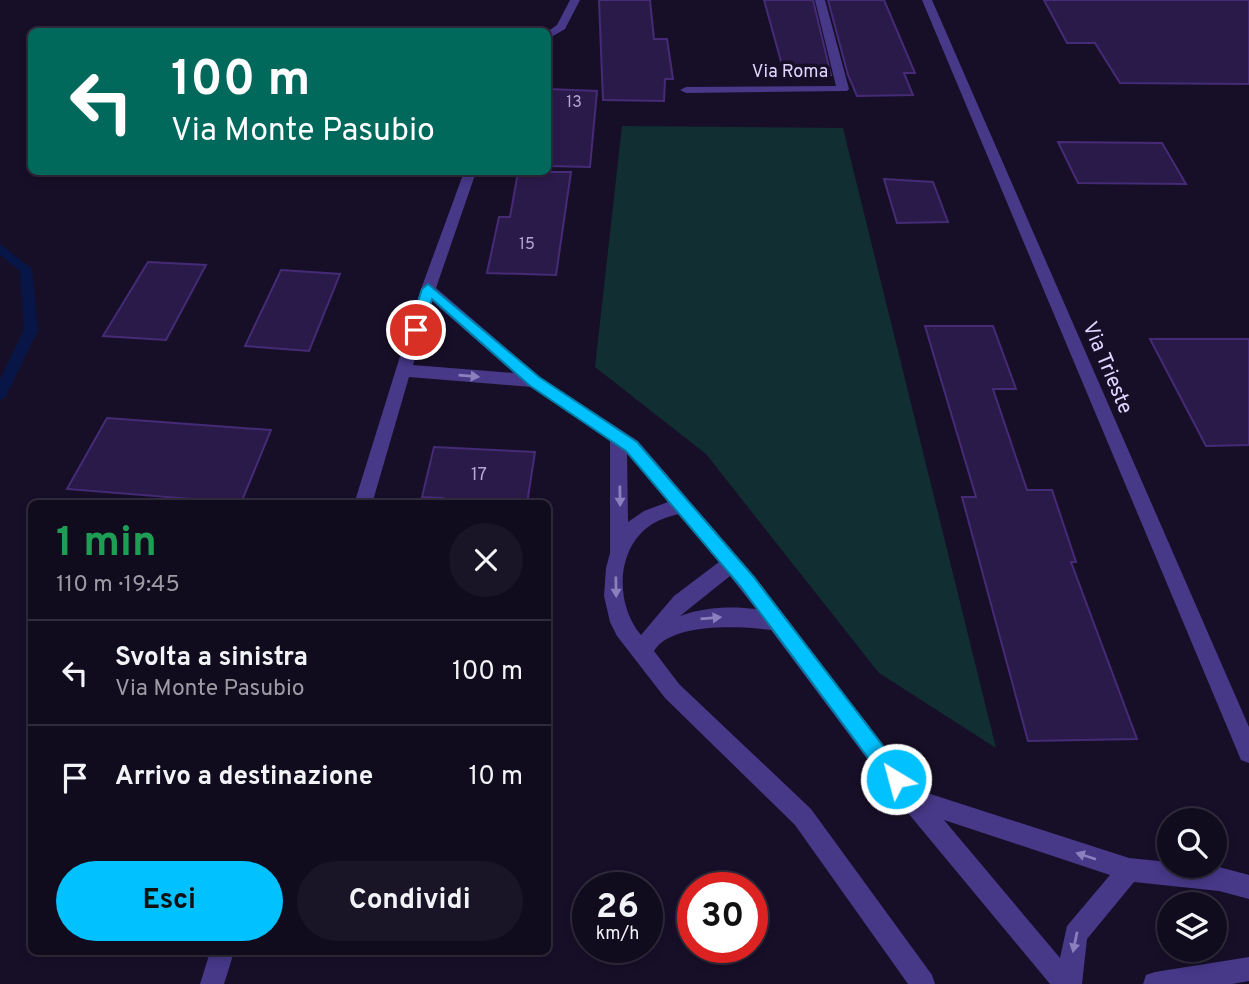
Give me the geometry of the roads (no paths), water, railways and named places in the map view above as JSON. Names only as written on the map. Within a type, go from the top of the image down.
[{"type":"street","points":[[551,34],[561,27],[575,0]]},
{"type":"street","name":"Via Roma","points":[[686,90],[843,89],[820,0]]},
{"type":"street","name":"Via Trieste","points":[[927,0],[1249,752]]},
{"type":"street","points":[[364,500],[428,289],[469,175]]},
{"type":"street","points":[[428,289],[534,381],[632,446],[731,564],[911,799],[1068,984]]},
{"type":"street","points":[[404,370],[534,381]]},
{"type":"street","points":[[618,438],[620,509],[615,596],[620,622],[647,645],[680,698],[803,817],[923,984]]},
{"type":"street","points":[[618,555],[627,536],[642,520],[681,505]]},
{"type":"street","points":[[647,645],[658,624],[681,601],[731,564]]},
{"type":"street","points":[[647,645],[694,620],[737,616],[775,621]]},
{"type":"street","points":[[911,799],[1129,870],[1219,879],[1249,887]]},
{"type":"street","points":[[1068,984],[1074,934],[1129,870]]},
{"type":"street","points":[[212,984],[221,955]]},
{"type":"street","points":[[1156,984],[1249,969]]},
{"type":"waterway","points":[[0,248],[26,269],[31,330],[0,394]]}]
